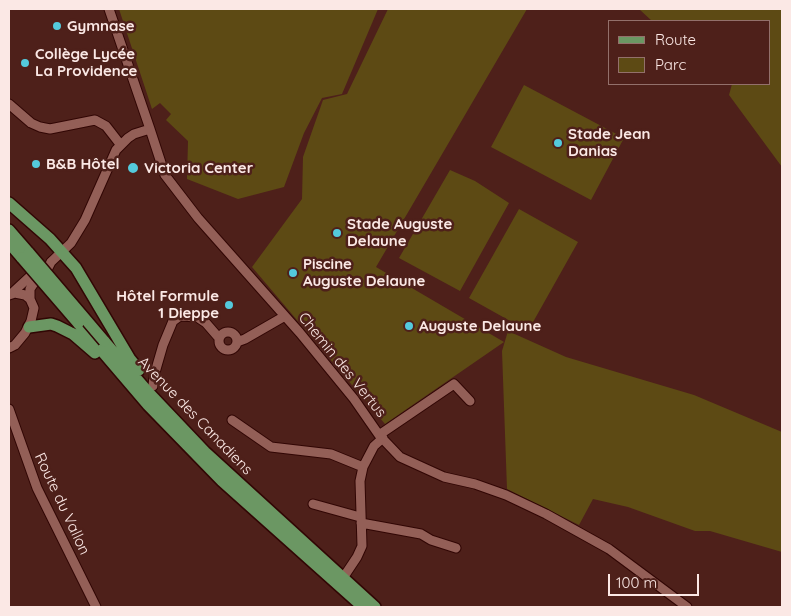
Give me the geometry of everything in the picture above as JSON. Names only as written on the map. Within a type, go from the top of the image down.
[{"type":"main road","points":[[9,203],[63,252],[76,268],[130,360],[203,443],[205,452]]},
{"type":"main road","name":"Avenue des Canadiens","points":[[9,230],[25,256],[78,323],[148,404],[222,481],[362,607]]},
{"type":"main road","name":"Avenue des Canadiens","points":[[9,243],[25,256],[104,340],[149,393],[205,452],[376,607]]},
{"type":"main road","points":[[29,326],[51,324],[73,334],[86,344],[148,404]]},
{"type":"street","name":"Chemin des Vertus","points":[[109,9],[165,175],[172,186],[354,399],[381,436],[400,457],[416,466],[444,477],[475,484],[506,495],[546,514],[609,549],[688,607]]},
{"type":"street","points":[[9,104],[31,123],[40,127],[50,128],[95,120],[106,126],[120,144]]},
{"type":"street","points":[[30,299],[30,289],[47,270],[51,262],[63,252],[87,217],[111,157],[120,144],[134,134],[150,129]]},
{"type":"street","points":[[10,294],[44,264],[51,262]]},
{"type":"street","points":[[9,348],[19,341],[29,326],[34,313],[33,304],[30,299],[22,294],[10,294]]},
{"type":"street","points":[[153,386],[163,344],[173,321],[180,316],[197,317],[223,332],[231,332],[236,336],[238,342],[236,347],[225,351],[220,346],[223,332]]},
{"type":"street","points":[[238,342],[245,340],[284,316]]},
{"type":"street","points":[[343,578],[362,546],[360,481],[363,467],[381,436],[454,384],[470,401]]},
{"type":"street","name":"Route du Vallon","points":[[9,409],[26,462],[37,488],[96,607]]},
{"type":"street","points":[[232,420],[271,447],[331,454],[363,467]]},
{"type":"street","points":[[314,504],[360,520],[421,534],[431,540],[456,548]]},
{"type":"green space","points":[[119,9],[378,9],[342,94],[322,98],[304,133],[284,187],[238,199],[187,179],[188,141],[166,120],[171,114],[160,103],[152,109]]},
{"type":"green space","name":"Stade Auguste Delaune","points":[[388,9],[527,9],[376,267],[504,342],[385,424],[252,267],[302,199],[303,157],[323,100],[347,94]]},
{"type":"green space","points":[[639,9],[782,9],[782,167],[729,95],[732,85],[771,85],[771,20],[651,20]]},
{"type":"green space","name":"Stade Jean Danias","points":[[524,85],[624,138],[591,200],[491,147]]},
{"type":"green space","points":[[450,170],[475,181],[509,203],[460,291],[399,258]]},
{"type":"green space","points":[[519,209],[578,242],[528,331],[469,298]]},
{"type":"green space","points":[[508,331],[566,357],[694,395],[782,432],[782,552],[710,531],[695,531],[628,507],[593,499],[579,525],[507,489],[502,351]]},
{"type":"place","name":"Gymnase","points":[[57,26]]},
{"type":"place","name":"Collège Lycée La Providence","points":[[25,63]]},
{"type":"place","name":"Stade Jean Danias","points":[[558,143]]},
{"type":"place","name":"B&B Hôtel","points":[[36,164]]},
{"type":"place","name":"Victoria Center","points":[[133,168]]},
{"type":"place","name":"Stade Auguste Delaune","points":[[337,233]]},
{"type":"place","name":"Piscine Auguste Delaune","points":[[293,273]]},
{"type":"place","name":"Hôtel Formule 1 Dieppe","points":[[229,305]]},
{"type":"place","name":"Auguste Delaune","points":[[409,326]]}]
